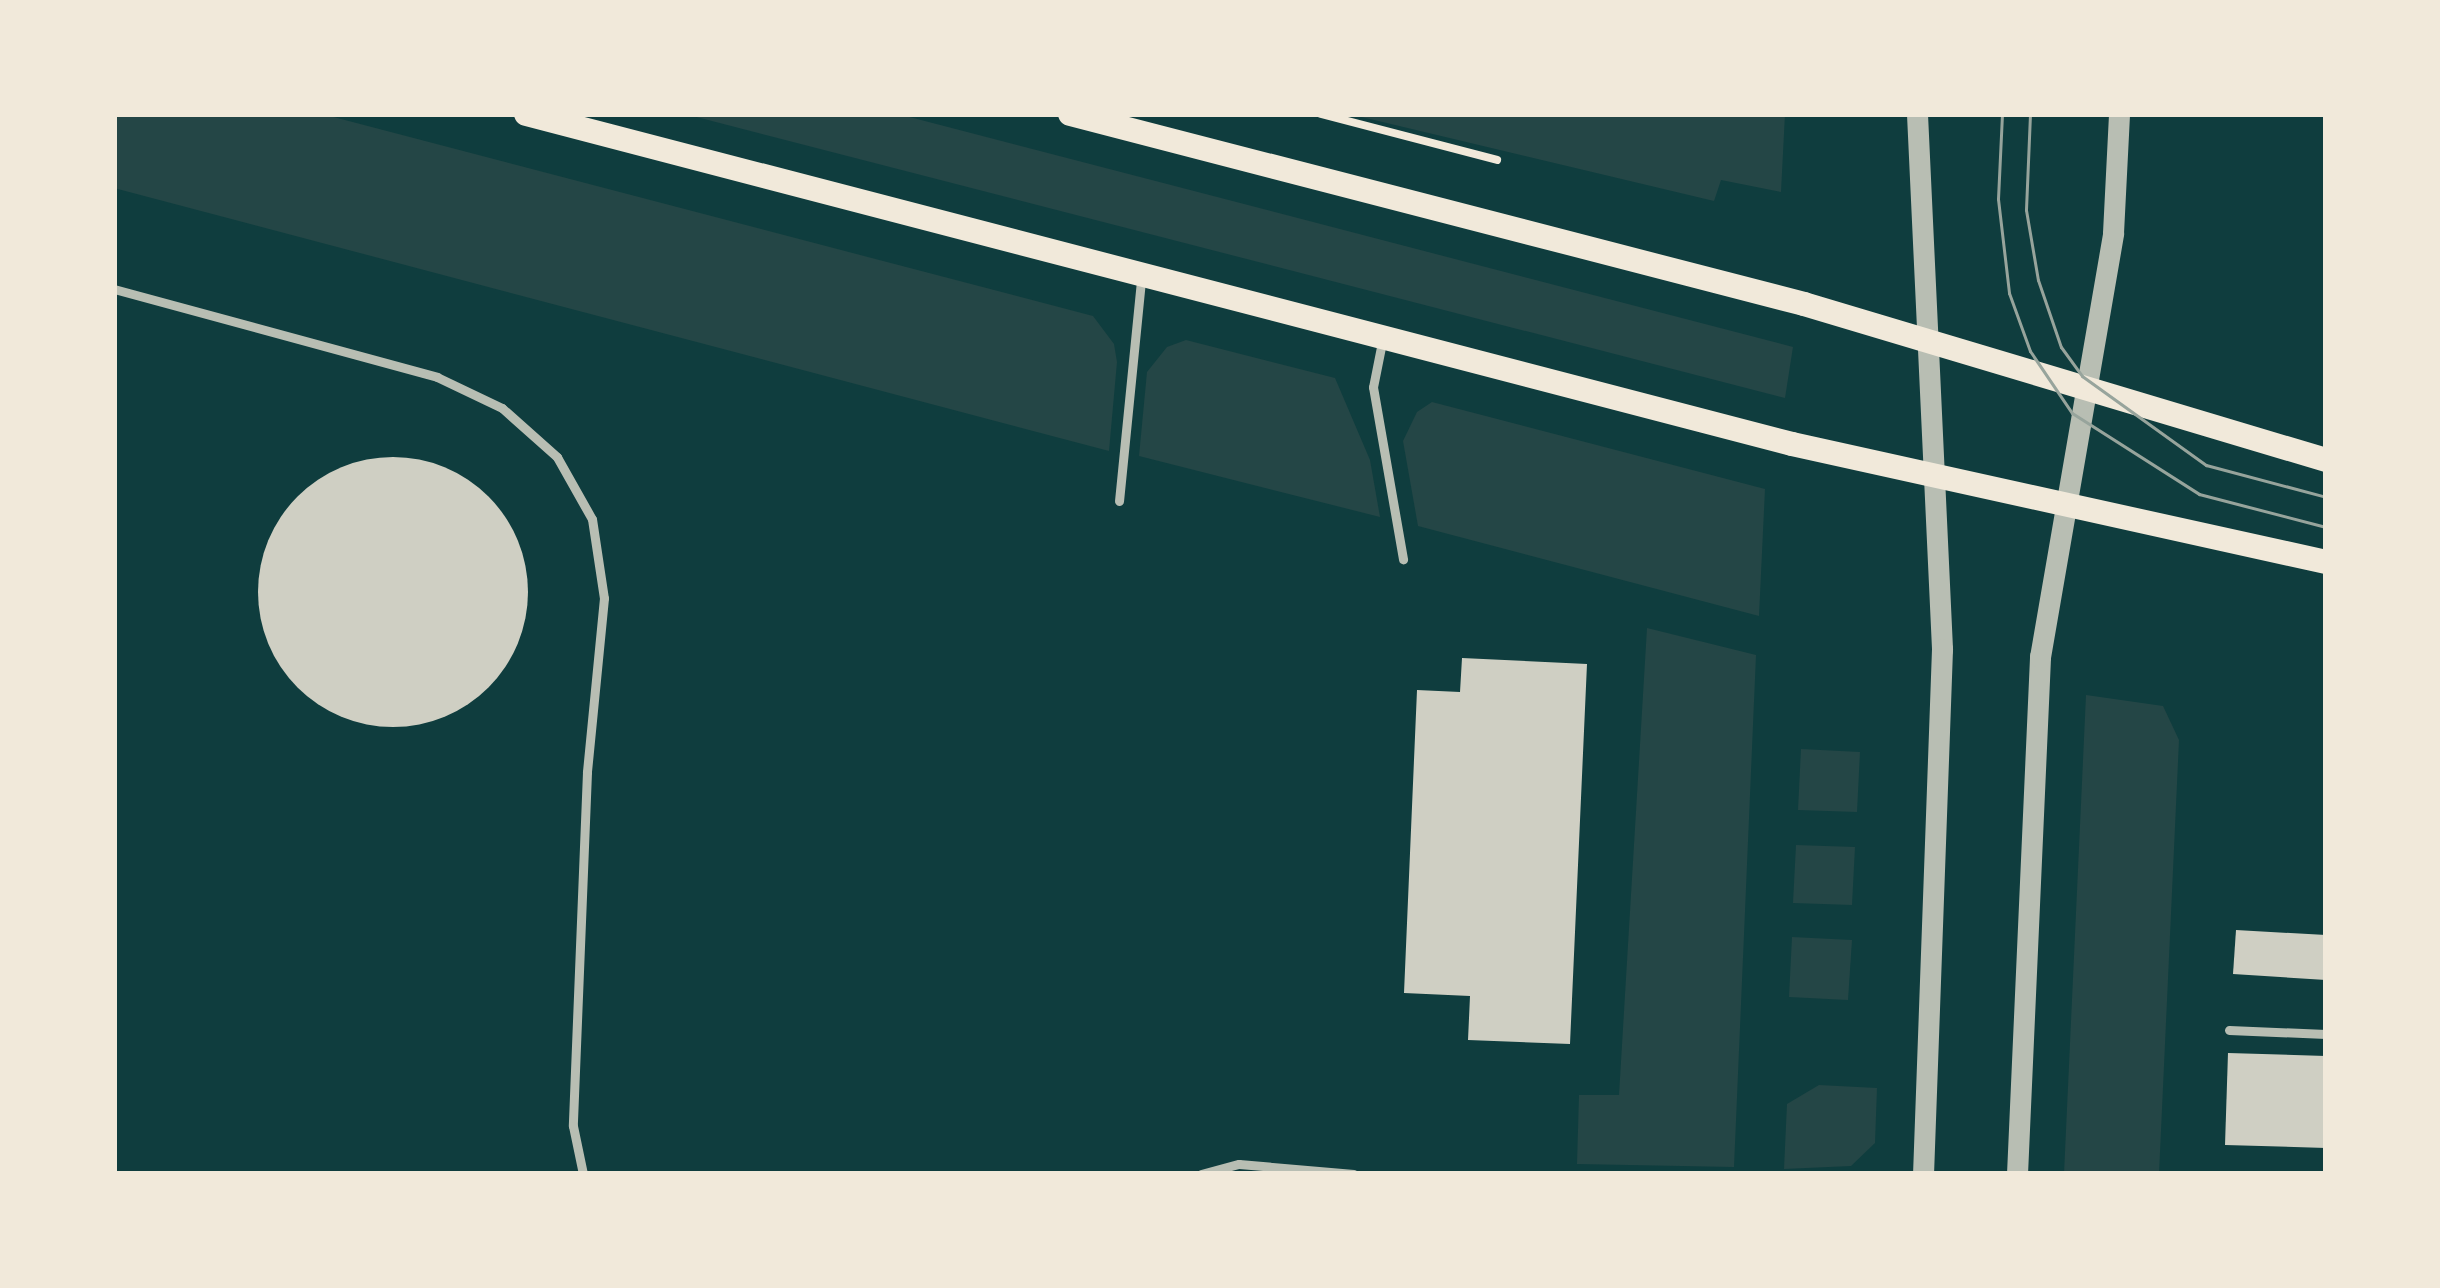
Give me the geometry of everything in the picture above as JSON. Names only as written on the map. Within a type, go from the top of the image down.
[{"type":"main road","points":[[526,114],[1382,337],[1932,473],[2326,562]]},
{"type":"main road","points":[[1070,114],[1923,340],[2326,460]]},
{"type":"street","points":[[1917,114],[1923,340],[1942,649],[1923,1174]]},
{"type":"street","points":[[2017,1174],[2040,657],[2113,233],[2119,114]]},
{"type":"lane","points":[[1119,501],[1142,274]]},
{"type":"lane","points":[[114,289],[437,377],[502,408],[557,457],[592,519],[604,598],[586,772],[573,1126],[583,1174]]},
{"type":"lane","points":[[1382,337],[1373,387],[1403,559]]},
{"type":"lane","points":[[2229,1030],[2326,1034]]},
{"type":"lane","points":[[1201,1174],[1239,1164],[1354,1174]]},
{"type":"path","points":[[1321,114],[1497,160]]},
{"type":"shaded area","points":[[114,114],[322,114],[1093,316],[1114,344],[1117,362],[1109,451],[114,188]]},
{"type":"shaded area","points":[[685,114],[898,114],[1793,347],[1785,398]]},
{"type":"shaded area","points":[[1349,114],[1785,114],[1781,192],[1721,180],[1714,201]]},
{"type":"shaded area","points":[[1186,340],[1335,378],[1370,460],[1380,517],[1139,456],[1147,372],[1167,347]]},
{"type":"shaded area","points":[[1432,402],[1765,489],[1759,616],[1418,526],[1403,441],[1417,412]]},
{"type":"shaded area","points":[[1647,628],[1756,655],[1734,1167],[1577,1164],[1579,1095],[1619,1095]]},
{"type":"shaded area","points":[[2086,695],[2163,706],[2179,740],[2159,1174],[2064,1174]]},
{"type":"shaded area","points":[[1801,749],[1860,752],[1857,812],[1798,810]]},
{"type":"shaded area","points":[[1796,845],[1855,847],[1852,905],[1793,903]]},
{"type":"shaded area","points":[[1792,937],[1852,940],[1848,1000],[1789,997]]},
{"type":"shaded area","points":[[1819,1085],[1877,1088],[1875,1143],[1851,1166],[1784,1169],[1787,1104]]},
{"type":"building","points":[[393,457],[445,467],[488,497],[518,540],[528,592],[518,644],[488,687],[445,717],[393,727],[341,717],[298,687],[268,644],[258,592],[268,540],[298,497],[341,467]]},
{"type":"building","points":[[1462,658],[1587,664],[1570,1044],[1468,1040],[1470,996],[1404,993],[1417,690],[1460,692]]},
{"type":"building","points":[[2236,930],[2326,935],[2326,980],[2233,974]]},
{"type":"building","points":[[2228,1053],[2326,1056],[2326,1148],[2225,1145]]},
{"type":"tram line","points":[[2002,114],[1998,199],[2009,293],[2030,351],[2072,413],[2199,494],[2326,527]]},
{"type":"tram line","points":[[2030,114],[2026,210],[2038,280],[2061,347],[2082,376],[2206,465],[2326,497]]}]
